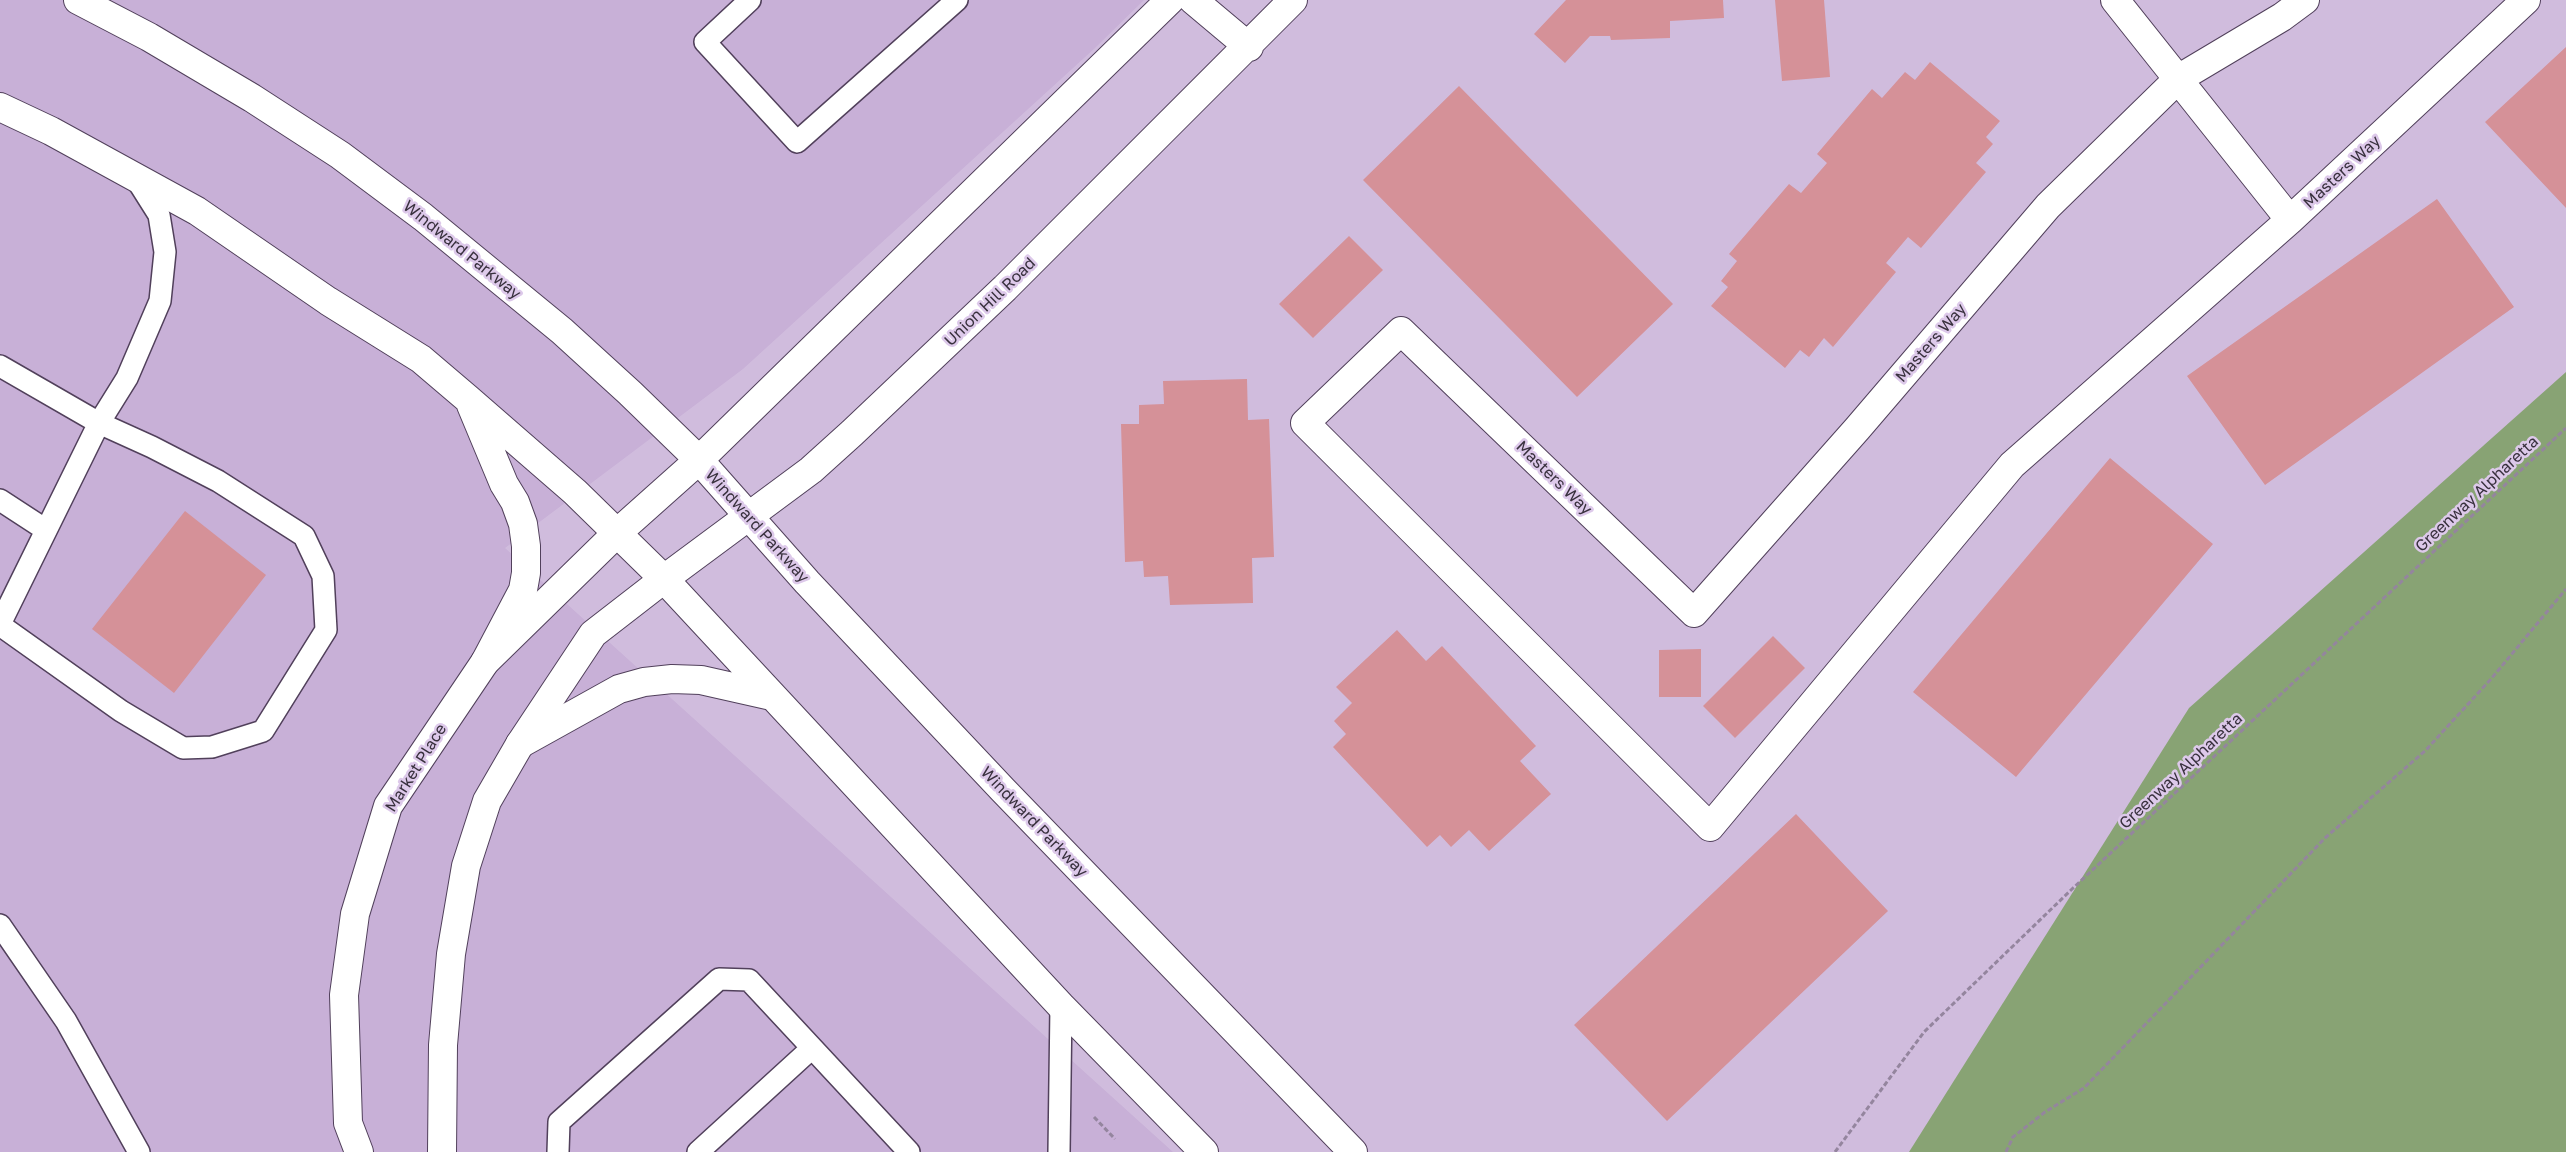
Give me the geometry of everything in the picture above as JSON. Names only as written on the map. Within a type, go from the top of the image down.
[{"type":"street","name":"Windward Parkway","points":[[78,0],[149,37],[221,79],[340,155],[423,217],[562,330],[630,392],[699,460],[807,582],[1003,790],[1353,1152]]},
{"type":"street","points":[[616,534],[699,460],[1170,0]]},
{"type":"street","points":[[1194,0],[1249,46]]},
{"type":"street","name":"Union Hill Road","points":[[664,579],[811,470],[852,433],[1005,288],[1293,0]]},
{"type":"street","name":"Masters Way","points":[[2115,0],[2290,220]]},
{"type":"street","name":"Masters Way","points":[[2305,0],[2282,17],[2178,79],[2048,206],[1857,429],[1694,613],[1401,331],[1305,423],[1710,827],[2012,465],[2290,220],[2526,0]]},
{"type":"street","points":[[0,107],[51,131],[197,211],[328,301],[421,359],[468,399],[574,492],[664,579],[1061,1006],[1204,1152]]},
{"type":"street","points":[[468,399],[504,484],[515,502],[523,524],[526,546],[526,573],[523,590],[485,662]]},
{"type":"street","name":"Market Place","points":[[359,1152],[348,1122],[344,995],[355,914],[388,806],[485,662],[616,534]]},
{"type":"street","points":[[442,1152],[444,1046],[451,954],[466,866],[487,801],[520,744],[593,634],[664,579]]},
{"type":"street","points":[[520,744],[619,689],[644,682],[672,679],[701,680],[772,696]]},
{"type":"lane","points":[[750,0],[705,42],[797,142],[956,0]]},
{"type":"lane","points":[[0,366],[98,423],[152,447],[218,482],[304,536],[323,576],[326,630],[263,731],[212,747],[183,748],[121,711],[0,625],[98,423],[126,378],[160,301],[165,252],[159,215],[134,176]]},
{"type":"lane","points":[[0,500],[46,530]]},
{"type":"lane","points":[[0,925],[66,1021],[139,1152]]},
{"type":"lane","points":[[558,1152],[559,1122],[719,979],[749,980],[909,1152]]},
{"type":"lane","points":[[1059,1152],[1061,1006]]},
{"type":"lane","points":[[698,1152],[812,1048]]},
{"type":"path","name":"Greenway Alpharetta","points":[[1835,1152],[1924,1032],[2071,890],[2566,428]]},
{"type":"path","points":[[2006,1152],[2013,1137],[2045,1112],[2084,1088],[2325,838],[2426,750],[2491,679],[2566,589]]},
{"type":"path","points":[[1088,1111],[1115,1139]]},
{"type":"shaded area","points":[[0,0],[1144,0],[1095,48],[743,369],[505,548],[1173,1152],[0,1152]]},
{"type":"green space","points":[[2566,372],[2566,1152],[1909,1152],[2189,708]]},
{"type":"building","points":[[1566,0],[1723,0],[1724,18],[1670,21],[1670,38],[1611,40],[1610,36],[1590,36],[1565,63],[1534,34]]},
{"type":"building","points":[[1775,0],[1824,0],[1830,77],[1782,81]]},
{"type":"building","points":[[2566,47],[2566,208],[2485,122]]},
{"type":"building","points":[[1930,62],[2000,121],[1986,137],[1993,144],[1976,163],[1986,172],[1921,248],[1908,237],[1886,263],[1896,272],[1833,347],[1824,338],[1809,357],[1800,350],[1785,368],[1711,306],[1728,287],[1721,281],[1737,261],[1729,254],[1789,184],[1801,193],[1827,163],[1817,154],[1872,89],[1882,98],[1905,72],[1915,80]]},
{"type":"building","points":[[1459,86],[1673,304],[1577,397],[1363,180]]},
{"type":"building","points":[[2437,199],[2514,307],[2265,485],[2187,376]]},
{"type":"building","points":[[1349,236],[1383,270],[1313,338],[1279,304]]},
{"type":"building","points":[[1247,379],[1248,420],[1269,419],[1274,557],[1252,558],[1253,603],[1170,605],[1168,576],[1144,577],[1143,561],[1125,562],[1121,424],[1139,424],[1139,405],[1164,404],[1163,381]]},
{"type":"building","points":[[2110,458],[2213,544],[2016,777],[1913,692]]},
{"type":"building","points":[[185,511],[266,575],[174,693],[92,629]]},
{"type":"building","points":[[1397,630],[1426,661],[1442,646],[1536,746],[1520,761],[1551,794],[1489,851],[1469,830],[1451,847],[1440,835],[1427,847],[1333,747],[1346,734],[1334,721],[1352,703],[1336,687]]},
{"type":"building","points":[[1773,636],[1805,668],[1735,738],[1703,706]]},
{"type":"building","points":[[1701,649],[1701,697],[1659,697],[1659,650]]},
{"type":"building","points":[[1796,814],[1888,911],[1667,1121],[1574,1025]]}]
